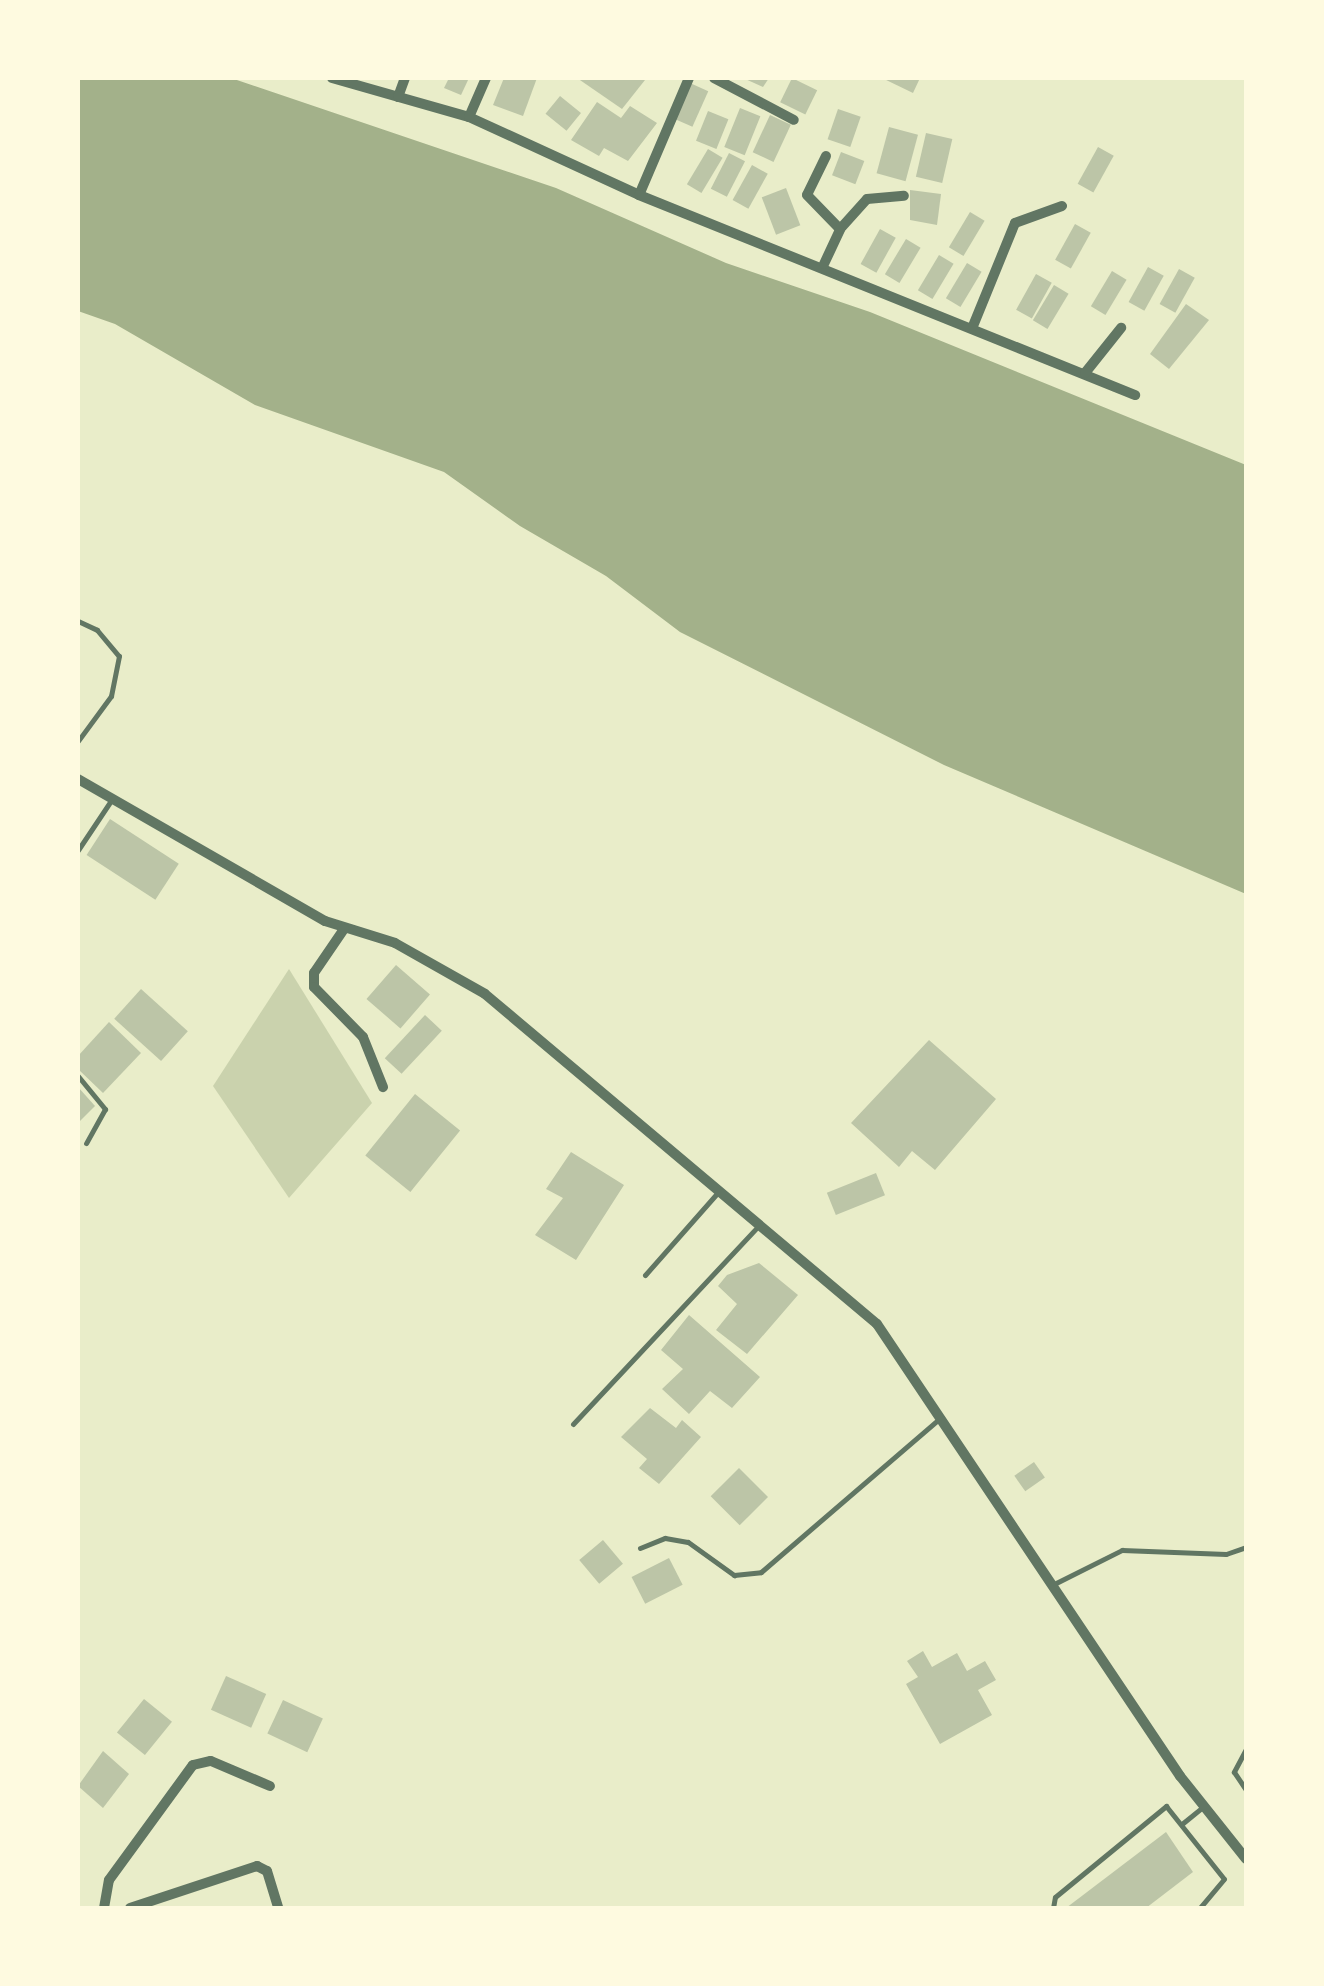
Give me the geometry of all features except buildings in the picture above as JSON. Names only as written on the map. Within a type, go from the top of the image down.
[{"type":"street","points":[[332,78],[469,117],[639,195],[824,264],[1135,395]]},
{"type":"street","points":[[398,97],[405,78]]},
{"type":"street","points":[[469,117],[486,78]]},
{"type":"street","points":[[639,195],[689,78]]},
{"type":"street","points":[[714,78],[794,120]]},
{"type":"street","points":[[826,156],[807,195],[840,230]]},
{"type":"street","points":[[824,264],[840,230],[874,194],[904,196]]},
{"type":"street","points":[[973,326],[1016,223],[1062,206]]},
{"type":"street","points":[[1085,373],[1121,328]]},
{"type":"street","points":[[78,779],[344,929],[395,942],[485,994],[877,1324],[944,1415],[1203,1807],[1246,1858]]},
{"type":"street","points":[[344,929],[314,974],[314,987],[363,1036],[383,1087]]},
{"type":"street","points":[[104,1908],[109,1880],[193,1765],[211,1761],[270,1786]]},
{"type":"street","points":[[130,1908],[263,1866],[278,1908]]},
{"type":"lane","points":[[78,621],[97,630],[119,656],[111,696],[78,741]]},
{"type":"lane","points":[[78,850],[112,799]]},
{"type":"lane","points":[[78,1076],[105,1109],[86,1143]]},
{"type":"lane","points":[[644,1275],[718,1191]]},
{"type":"lane","points":[[573,1424],[760,1224]]},
{"type":"lane","points":[[640,1548],[665,1538],[688,1542],[734,1575],[761,1572],[944,1415]]},
{"type":"lane","points":[[1056,1583],[1122,1550],[1226,1554],[1246,1547]]},
{"type":"lane","points":[[1246,1749],[1234,1772],[1246,1790]]},
{"type":"lane","points":[[1053,1908],[1056,1897],[1166,1806],[1224,1879],[1200,1908]]},
{"type":"lane","points":[[1183,1823],[1203,1807]]},
{"type":"shaded area","points":[[78,78],[231,78],[556,188],[726,263],[870,312],[1246,465],[1246,894],[944,765],[680,632],[606,576],[520,526],[444,472],[255,405],[115,324],[78,311]]},
{"type":"shaded area","points":[[289,969],[372,1103],[289,1198],[213,1086]]}]
